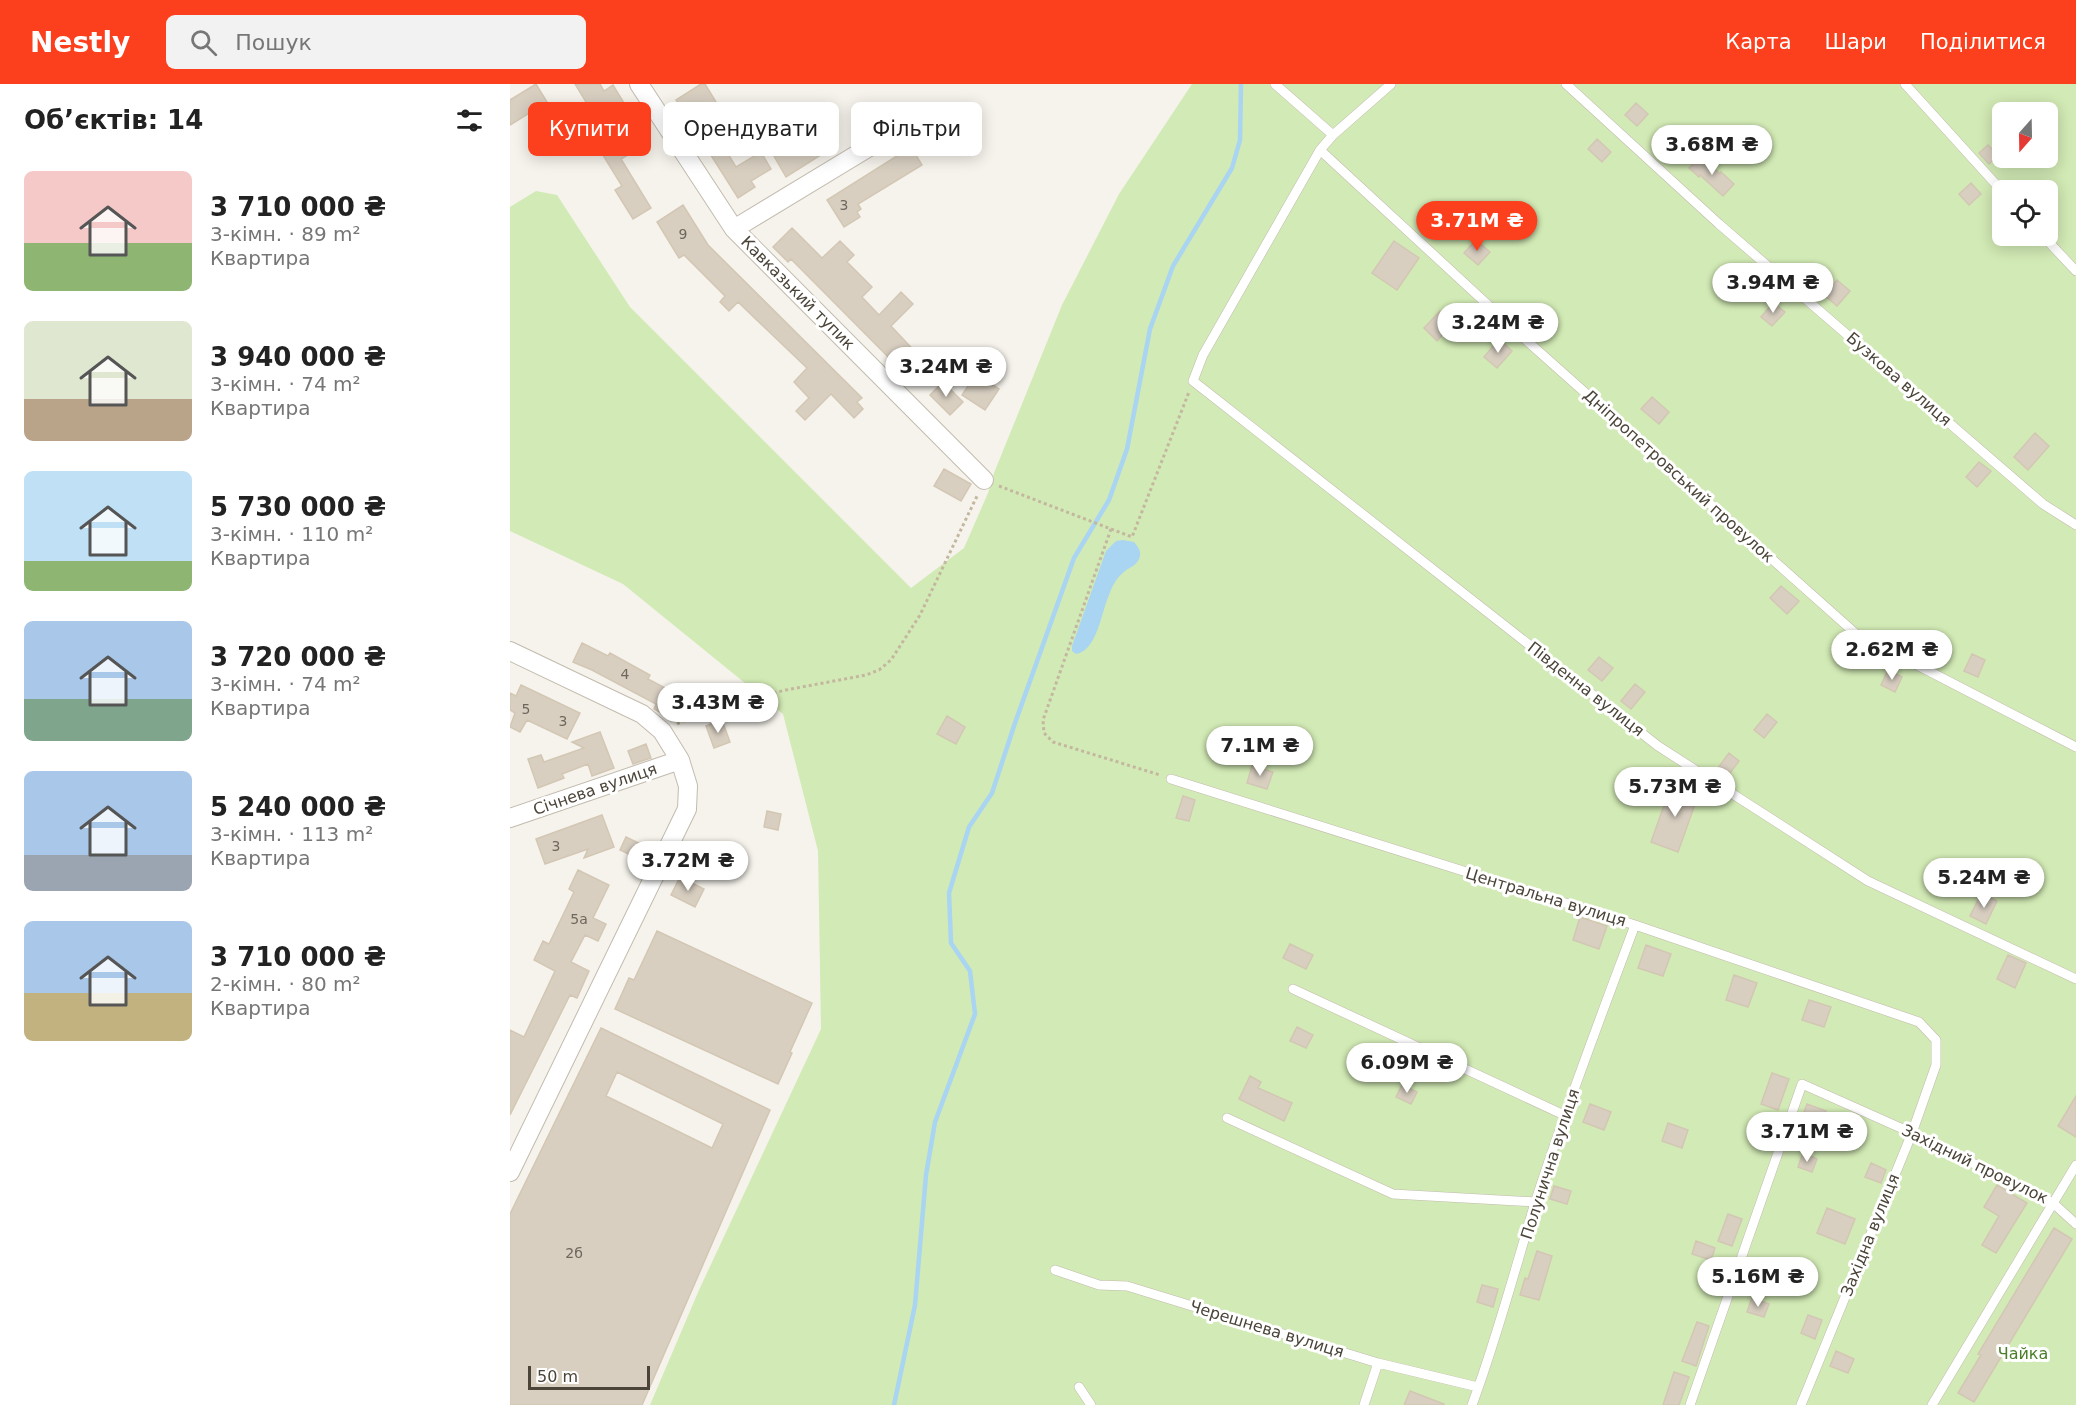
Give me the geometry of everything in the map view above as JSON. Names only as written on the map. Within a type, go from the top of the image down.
[{"type":"street","name":"Кавказький тупик","points":[[639,84],[734,229],[984,480]]},
{"type":"street","points":[[734,229],[854,156]]},
{"type":"street","points":[[510,651],[642,714],[662,731],[680,760],[688,786],[687,809],[510,1172]]},
{"type":"street","name":"Січнева вулиця","points":[[510,818],[680,760]]},
{"type":"lane","points":[[1275,84],[1333,135]]},
{"type":"lane","points":[[1193,381],[1203,355],[1320,150],[1333,135],[1391,84]]},
{"type":"lane","name":"Бузкова вулиця","points":[[1566,84],[1737,239],[2043,504],[2076,525]]},
{"type":"lane","points":[[1905,84],[1992,180]]},
{"type":"lane","name":"Дніпропетровський провулок","points":[[1320,150],[1526,340],[1855,633],[2076,747]]},
{"type":"lane","points":[[2052,246],[2076,271]]},
{"type":"lane","name":"Південна вулиця","points":[[1193,381],[1658,746],[1868,881],[2076,979]]},
{"type":"lane","name":"Центральна вулиця","points":[[1171,779],[1635,925],[1919,1022],[1936,1040],[1936,1065]]},
{"type":"lane","name":"Полунична вулиця","points":[[1472,1405],[1490,1356],[1564,1115],[1635,925]]},
{"type":"lane","points":[[1293,989],[1564,1115]]},
{"type":"lane","name":"Західна вулиця","points":[[1801,1405],[1912,1132],[1936,1065]]},
{"type":"lane","name":"Західний провулок","points":[[1690,1405],[1802,1084],[1912,1132],[2053,1203],[2076,1224]]},
{"type":"lane","points":[[1227,1118],[1393,1194],[1536,1202]]},
{"type":"lane","points":[[1932,1405],[2076,1165]]},
{"type":"lane","name":"Черешнева вулиця","points":[[1055,1270],[1099,1285],[1127,1286],[1378,1363],[1478,1388]]},
{"type":"lane","points":[[1364,1405],[1378,1363]]},
{"type":"lane","points":[[1079,1387],[1091,1405]]},
{"type":"path","points":[[662,731],[706,709],[786,690],[866,675],[879,670],[891,660],[920,615],[984,480],[1132,537],[1193,381]]},
{"type":"path","points":[[1111,529],[1043,720],[1044,733],[1053,742],[1171,779]]},
{"type":"green space","name":"Чайка","points":[[1192,84],[2076,84],[2076,1405],[650,1405],[699,1290],[821,1029],[818,851],[783,714],[623,584],[510,531],[510,207],[536,191],[557,195],[630,307],[911,588],[964,548],[1062,305],[1119,194]]},
{"type":"water","points":[[1116,541],[1134,542],[1140,550],[1139,559],[1115,582],[1094,639],[1083,651],[1076,654],[1072,651],[1072,646],[1106,551]]},
{"type":"building","points":[[536,84],[547,102],[528,102],[528,114],[510,125],[510,100]]},
{"type":"building","points":[[575,84],[600,84],[604,91],[613,85],[623,102],[586,102]]},
{"type":"building","points":[[701,84],[705,84],[716,102],[677,102],[676,100]]},
{"type":"building","points":[[1636,103],[1648,114],[1637,126],[1625,115]]},
{"type":"building","points":[[1597,139],[1611,152],[1602,162],[1588,149]]},
{"type":"building","points":[[1988,145],[1992,149],[1992,161],[1989,164],[1979,153]]},
{"type":"building","points":[[604,156],[626,156],[621,159],[651,208],[633,219],[615,190],[622,186]]},
{"type":"building","points":[[711,156],[729,156],[736,167],[754,156],[763,156],[771,169],[751,181],[755,187],[738,198]]},
{"type":"building","points":[[774,156],[819,156],[786,177]]},
{"type":"building","points":[[897,156],[916,156],[922,165],[858,204],[861,209],[857,212],[860,217],[844,227],[827,200]]},
{"type":"building","points":[[1701,156],[1734,184],[1723,196],[1689,168]]},
{"type":"building","points":[[1971,183],[1981,194],[1969,205],[1959,194]]},
{"type":"building","points":[[1456,204],[1470,216],[1454,233],[1441,221]]},
{"type":"building","points":[[683,205],[708,245],[862,398],[857,402],[863,409],[854,418],[831,394],[805,420],[796,411],[809,398],[794,382],[807,368],[738,302],[729,311],[720,302],[725,296],[684,255],[679,258],[657,222]]},
{"type":"building","points":[[792,228],[822,258],[840,241],[854,255],[847,262],[872,287],[862,297],[879,315],[901,292],[913,304],[891,326],[921,358],[905,374],[791,259],[788,262],[773,247]]},
{"type":"building","points":[[1476,240],[1490,252],[1478,265],[1464,253]]},
{"type":"building","points":[[1394,241],[1419,258],[1397,290],[1372,273]]},
{"type":"building","points":[[1837,280],[1850,291],[1837,306],[1824,295]]},
{"type":"building","points":[[1773,303],[1785,312],[1772,326],[1761,317]]},
{"type":"building","points":[[1440,311],[1453,323],[1437,341],[1424,328]]},
{"type":"building","points":[[1499,339],[1512,351],[1497,368],[1484,357]]},
{"type":"building","points":[[976,374],[999,389],[985,410],[962,395]]},
{"type":"building","points":[[943,382],[963,402],[950,415],[930,395]]},
{"type":"building","points":[[1652,397],[1669,412],[1659,424],[1641,409]]},
{"type":"building","points":[[2035,433],[2049,446],[2028,470],[2014,457]]},
{"type":"building","points":[[1979,462],[1991,471],[1977,487],[1966,477]]},
{"type":"building","points":[[944,469],[971,484],[961,501],[934,486]]},
{"type":"building","points":[[1781,586],[1799,601],[1787,614],[1770,598]]},
{"type":"building","points":[[582,643],[608,656],[610,653],[650,675],[648,679],[686,699],[675,720],[654,709],[656,704],[573,662]]},
{"type":"building","points":[[1972,654],[1985,660],[1978,677],[1964,671]]},
{"type":"building","points":[[1599,657],[1613,668],[1602,681],[1588,670]]},
{"type":"building","points":[[1888,670],[1902,677],[1895,692],[1881,685]]},
{"type":"building","points":[[1635,684],[1645,692],[1631,709],[1621,701]]},
{"type":"building","points":[[521,685],[580,713],[567,739],[527,720],[520,732],[510,727],[515,713],[510,710],[510,693],[516,696]]},
{"type":"building","points":[[1767,714],[1777,722],[1764,738],[1754,730]]},
{"type":"building","points":[[947,716],[965,727],[956,744],[937,734]]},
{"type":"building","points":[[722,720],[730,742],[714,748],[706,726]]},
{"type":"building","points":[[600,732],[614,768],[592,776],[588,764],[562,774],[564,778],[538,788],[528,759],[541,755],[544,762],[584,748],[572,742]]},
{"type":"building","points":[[646,744],[651,758],[633,764],[628,751]]},
{"type":"building","points":[[1729,753],[1739,761],[1727,777],[1717,769]]},
{"type":"building","points":[[1252,766],[1273,772],[1267,789],[1247,783]]},
{"type":"building","points":[[1672,783],[1699,793],[1678,852],[1651,842]]},
{"type":"building","points":[[1183,796],[1195,800],[1189,821],[1176,818]]},
{"type":"building","points":[[767,811],[781,814],[778,830],[764,827]]},
{"type":"building","points":[[602,815],[614,847],[584,858],[588,849],[545,864],[536,839]]},
{"type":"building","points":[[626,837],[647,847],[641,860],[620,850]]},
{"type":"building","points":[[578,870],[609,885],[593,918],[606,924],[598,941],[585,935],[571,962],[589,971],[577,998],[570,995],[510,1115],[510,1030],[524,1037],[555,971],[534,960],[543,941],[549,944],[574,892],[569,889]]},
{"type":"building","points":[[680,877],[704,889],[695,907],[671,895]]},
{"type":"building","points":[[1981,894],[1997,901],[1986,924],[1970,916]]},
{"type":"building","points":[[1580,917],[1607,926],[1599,949],[1573,940]]},
{"type":"building","points":[[657,931],[812,1003],[778,1084],[615,1009],[629,978],[634,980]]},
{"type":"building","points":[[1290,944],[1313,955],[1306,969],[1283,958]]},
{"type":"building","points":[[1646,945],[1671,954],[1663,976],[1638,968]]},
{"type":"building","points":[[2008,955],[2026,963],[2015,988],[1997,979]]},
{"type":"building","points":[[1734,975],[1757,983],[1748,1007],[1726,1000]]},
{"type":"building","points":[[1809,1000],[1831,1007],[1824,1027],[1802,1020]]},
{"type":"building","points":[[1297,1027],[1313,1035],[1306,1048],[1290,1041]]},
{"type":"building","points":[[601,1028],[770,1110],[642,1405],[510,1405],[510,1214]],"holes":[[[617,1072],[723,1124],[712,1148],[606,1096]]]},
{"type":"building","points":[[1356,1055],[1370,1061],[1363,1076],[1349,1070]]},
{"type":"building","points":[[1772,1073],[1789,1079],[1778,1110],[1761,1104]]},
{"type":"building","points":[[1250,1076],[1261,1082],[1258,1088],[1292,1103],[1284,1121],[1239,1099]]},
{"type":"building","points":[[1402,1085],[1417,1092],[1411,1104],[1396,1097]]},
{"type":"building","points":[[2076,1096],[2076,1137],[2058,1126]]},
{"type":"building","points":[[1590,1104],[1611,1112],[1604,1130],[1583,1122]]},
{"type":"building","points":[[1807,1104],[1826,1111],[1820,1130],[1800,1123]]},
{"type":"building","points":[[1668,1123],[1688,1130],[1682,1148],[1662,1141]]},
{"type":"building","points":[[1803,1153],[1817,1159],[1812,1172],[1798,1167]]},
{"type":"building","points":[[1871,1163],[1886,1170],[1881,1183],[1865,1177]]},
{"type":"building","points":[[1997,1185],[2027,1203],[1996,1253],[1982,1245],[1999,1216],[1984,1207]]},
{"type":"building","points":[[1554,1186],[1571,1191],[1567,1204],[1550,1199]]},
{"type":"building","points":[[1827,1208],[1855,1219],[1845,1244],[1817,1233]]},
{"type":"building","points":[[1728,1214],[1742,1219],[1732,1246],[1718,1241]]},
{"type":"building","points":[[2054,1228],[2072,1239],[1974,1402],[1958,1393],[1981,1355],[1978,1354]]},
{"type":"building","points":[[1696,1241],[1715,1248],[1711,1260],[1692,1254]]},
{"type":"building","points":[[1537,1251],[1552,1256],[1539,1300],[1520,1295]]},
{"type":"building","points":[[1482,1285],[1498,1289],[1493,1307],[1477,1302]]},
{"type":"building","points":[[1752,1298],[1769,1304],[1764,1317],[1747,1312]]},
{"type":"building","points":[[1808,1315],[1822,1320],[1815,1339],[1801,1333]]},
{"type":"building","points":[[1697,1322],[1709,1326],[1696,1366],[1682,1361]]},
{"type":"building","points":[[1836,1351],[1854,1359],[1848,1373],[1830,1366]]},
{"type":"building","points":[[1674,1372],[1689,1377],[1679,1405],[1663,1405]]},
{"type":"building","points":[[1410,1391],[1444,1404],[1444,1405],[1404,1405]]},
{"type":"waterway","points":[[894,1405],[915,1305],[926,1175],[935,1122],[975,1014],[970,971],[951,943],[949,893],[969,827],[992,793],[1074,558],[1109,500],[1127,449],[1150,329],[1173,266],[1232,168],[1240,140],[1241,84]]}]
